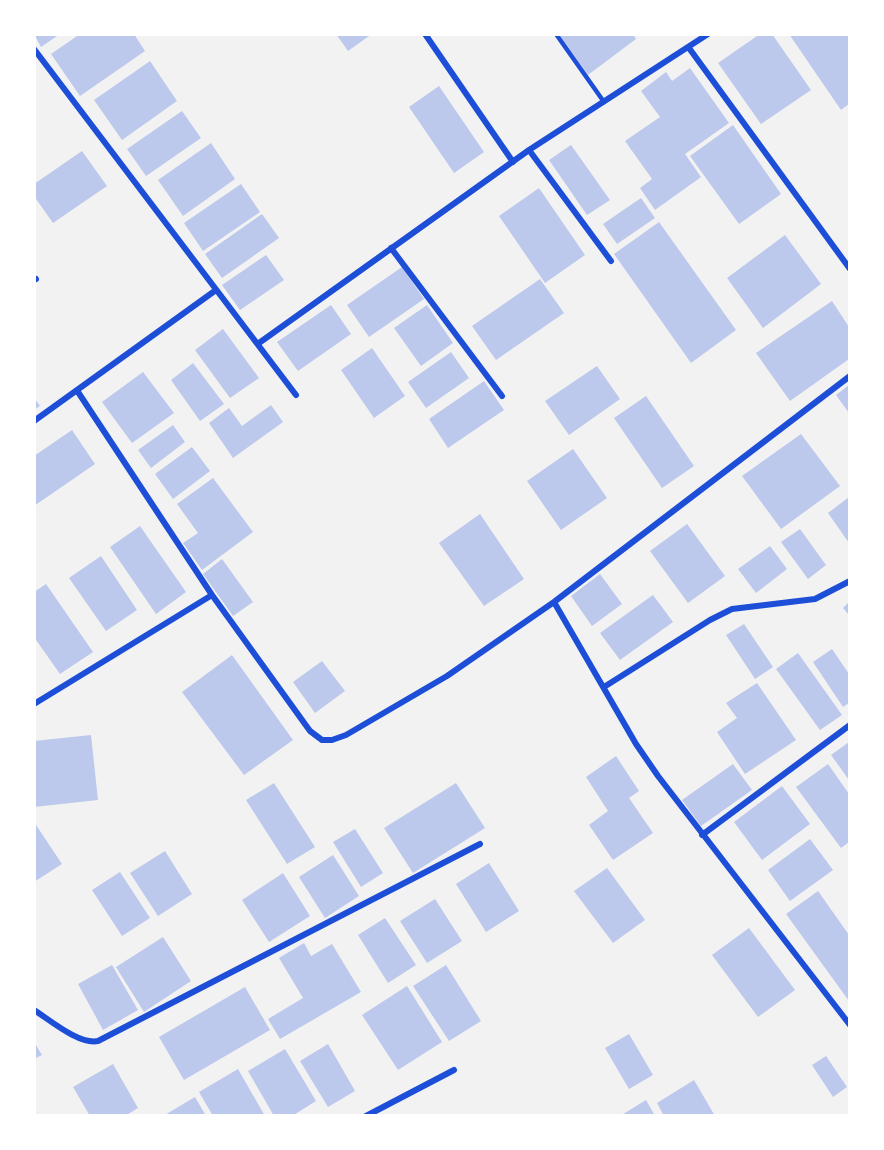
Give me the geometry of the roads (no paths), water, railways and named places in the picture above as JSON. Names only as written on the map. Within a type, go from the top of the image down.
[{"type":"street","points":[[425,34],[513,162]]},
{"type":"street","points":[[259,344],[529,150],[708,34]]},
{"type":"street","points":[[689,48],[849,269]]},
{"type":"street","points":[[34,49],[296,395]]},
{"type":"street","points":[[529,150],[611,261]]},
{"type":"street","points":[[391,248],[502,396]]},
{"type":"street","points":[[34,421],[78,392],[216,290]]},
{"type":"street","points":[[78,392],[212,595],[310,731],[317,738],[327,741],[355,731],[447,676],[554,602],[849,376]]},
{"type":"street","points":[[604,687],[710,620],[732,609],[815,599],[849,582]]},
{"type":"street","points":[[34,704],[212,595]]},
{"type":"street","points":[[554,602],[636,744],[702,835],[849,1025]]},
{"type":"street","points":[[702,835],[849,725]]},
{"type":"street","points":[[34,1010],[80,1039],[98,1041],[480,844]]},
{"type":"street","points":[[366,1116],[454,1070]]},
{"type":"lane","points":[[556,34],[604,102]]}]
